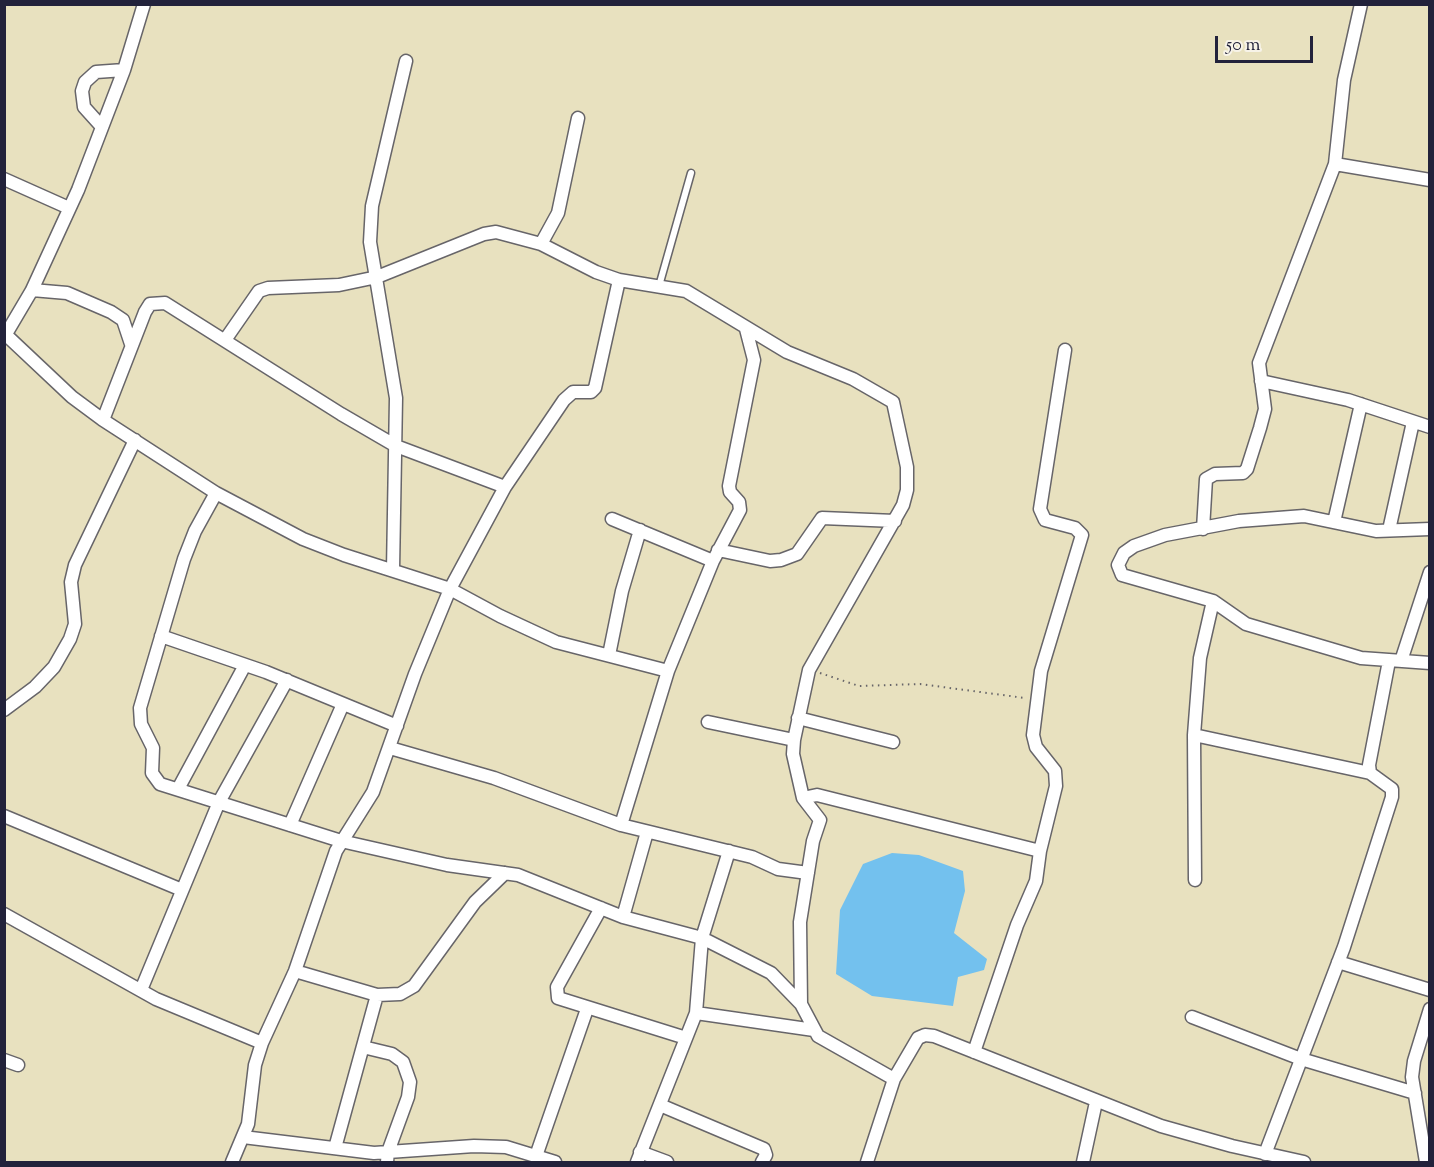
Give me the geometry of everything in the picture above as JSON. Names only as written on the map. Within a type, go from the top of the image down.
[{"type":"street","points":[[144,4],[124,70],[69,208],[32,290],[5,334],[72,397],[103,420],[216,494],[303,539],[450,589],[556,642],[668,671]]},
{"type":"street","points":[[1203,529],[1206,479],[1215,474],[1239,474],[1247,469],[1266,409],[1258,371],[1263,351],[1335,164],[1344,80],[1361,4]]},
{"type":"street","points":[[393,570],[396,398],[370,242],[372,206],[406,61]]},
{"type":"street","points":[[102,127],[84,107],[82,91],[85,82],[96,72],[124,70]]},
{"type":"street","points":[[541,244],[558,213],[578,118]]},
{"type":"street","points":[[1335,164],[1430,180]]},
{"type":"street","points":[[4,179],[69,208]]},
{"type":"street","points":[[225,340],[259,291],[268,288],[339,285],[376,277],[484,234],[509,234],[541,244],[585,267],[619,280],[686,291],[787,352],[853,379],[893,402],[907,467],[907,490],[895,521],[809,670],[794,740],[793,754],[803,798],[820,820],[800,922],[801,1004]]},
{"type":"street","points":[[232,1162],[248,1124],[255,1065],[262,1043],[295,972],[341,841],[360,817],[373,792],[450,589],[505,487],[568,395],[594,391],[600,375],[619,280]]},
{"type":"street","points":[[32,290],[67,292],[111,312],[123,320],[131,344]]},
{"type":"street","points":[[103,420],[145,312],[150,304],[165,303],[396,446],[505,487]]},
{"type":"street","points":[[621,825],[668,671],[716,555],[740,510],[739,502],[730,492],[729,486],[754,360],[746,329]]},
{"type":"street","points":[[974,1052],[1017,925],[1036,881],[1040,851],[1057,778],[1055,771],[1034,741],[1041,671],[1082,535],[1075,528],[1045,520],[1040,509],[1065,350]]},
{"type":"street","points":[[1261,381],[1361,404],[1430,427]]},
{"type":"street","points":[[1334,522],[1361,404]]},
{"type":"street","points":[[1389,530],[1413,422]]},
{"type":"street","points":[[4,710],[35,687],[54,667],[70,639],[75,624],[71,582],[75,566],[135,440]]},
{"type":"street","points":[[216,494],[184,559],[139,717],[153,748],[152,773],[154,779],[160,784],[341,841],[447,865],[518,875],[623,917],[702,938],[771,973],[801,1004],[814,1030],[824,1040],[894,1079]]},
{"type":"street","points":[[1430,529],[1376,531],[1304,516],[1239,521],[1165,535],[1134,546],[1120,559],[1119,571],[1122,574],[1213,601],[1246,624],[1361,658],[1430,663]]},
{"type":"street","points":[[612,519],[716,555],[770,561],[797,554],[822,518],[895,521]]},
{"type":"street","points":[[609,655],[622,591],[640,530]]},
{"type":"street","points":[[1370,773],[1369,765],[1395,661],[1429,578]]},
{"type":"street","points":[[1195,880],[1194,735],[1200,658],[1213,601]]},
{"type":"street","points":[[161,636],[287,680],[397,726]]},
{"type":"street","points":[[178,789],[244,664]]},
{"type":"street","points":[[141,990],[219,802],[287,680]]},
{"type":"street","points":[[290,825],[343,704]]},
{"type":"street","points":[[798,718],[893,742]]},
{"type":"street","points":[[708,722],[794,740]]},
{"type":"street","points":[[1194,735],[1370,773],[1392,789],[1392,796],[1338,962],[1265,1154]]},
{"type":"street","points":[[390,748],[494,778],[621,825],[752,857],[778,868],[808,873]]},
{"type":"street","points":[[803,798],[817,795],[1040,851]]},
{"type":"street","points":[[4,816],[182,890]]},
{"type":"street","points":[[623,917],[647,832]]},
{"type":"street","points":[[667,1162],[639,1157],[696,1013],[702,938],[729,851]]},
{"type":"street","points":[[295,972],[377,995],[392,996],[414,986],[475,902],[505,873]]},
{"type":"street","points":[[601,908],[557,987],[558,998],[587,1009],[686,1038]]},
{"type":"street","points":[[4,914],[141,990],[205,1021],[262,1043]]},
{"type":"street","points":[[1338,962],[1430,990]]},
{"type":"street","points":[[335,1148],[377,995]]},
{"type":"street","points":[[536,1156],[587,1009]]},
{"type":"street","points":[[1426,1162],[1412,1077],[1414,1061],[1430,1009]]},
{"type":"street","points":[[696,1013],[814,1030]]},
{"type":"street","points":[[1192,1017],[1301,1059],[1415,1093]]},
{"type":"street","points":[[867,1162],[894,1079],[918,1038],[924,1035],[934,1036],[1161,1126],[1290,1161],[1304,1162]]},
{"type":"street","points":[[363,1047],[392,1054],[402,1062],[410,1082],[408,1097],[388,1157]]},
{"type":"street","points":[[4,1060],[18,1065]]},
{"type":"street","points":[[1083,1162],[1096,1102]]},
{"type":"street","points":[[660,1105],[764,1149],[766,1155],[762,1162]]},
{"type":"street","points":[[243,1137],[335,1148],[372,1158],[474,1146],[506,1147],[554,1162]]},
{"type":"lane","points":[[659,286],[691,173]]},
{"type":"path","points":[[809,670],[859,686],[920,684],[1039,700]]},
{"type":"water","points":[[892,853],[919,855],[963,871],[965,891],[954,933],[987,959],[984,970],[958,977],[953,1006],[872,996],[836,974],[840,910],[863,864]]}]
